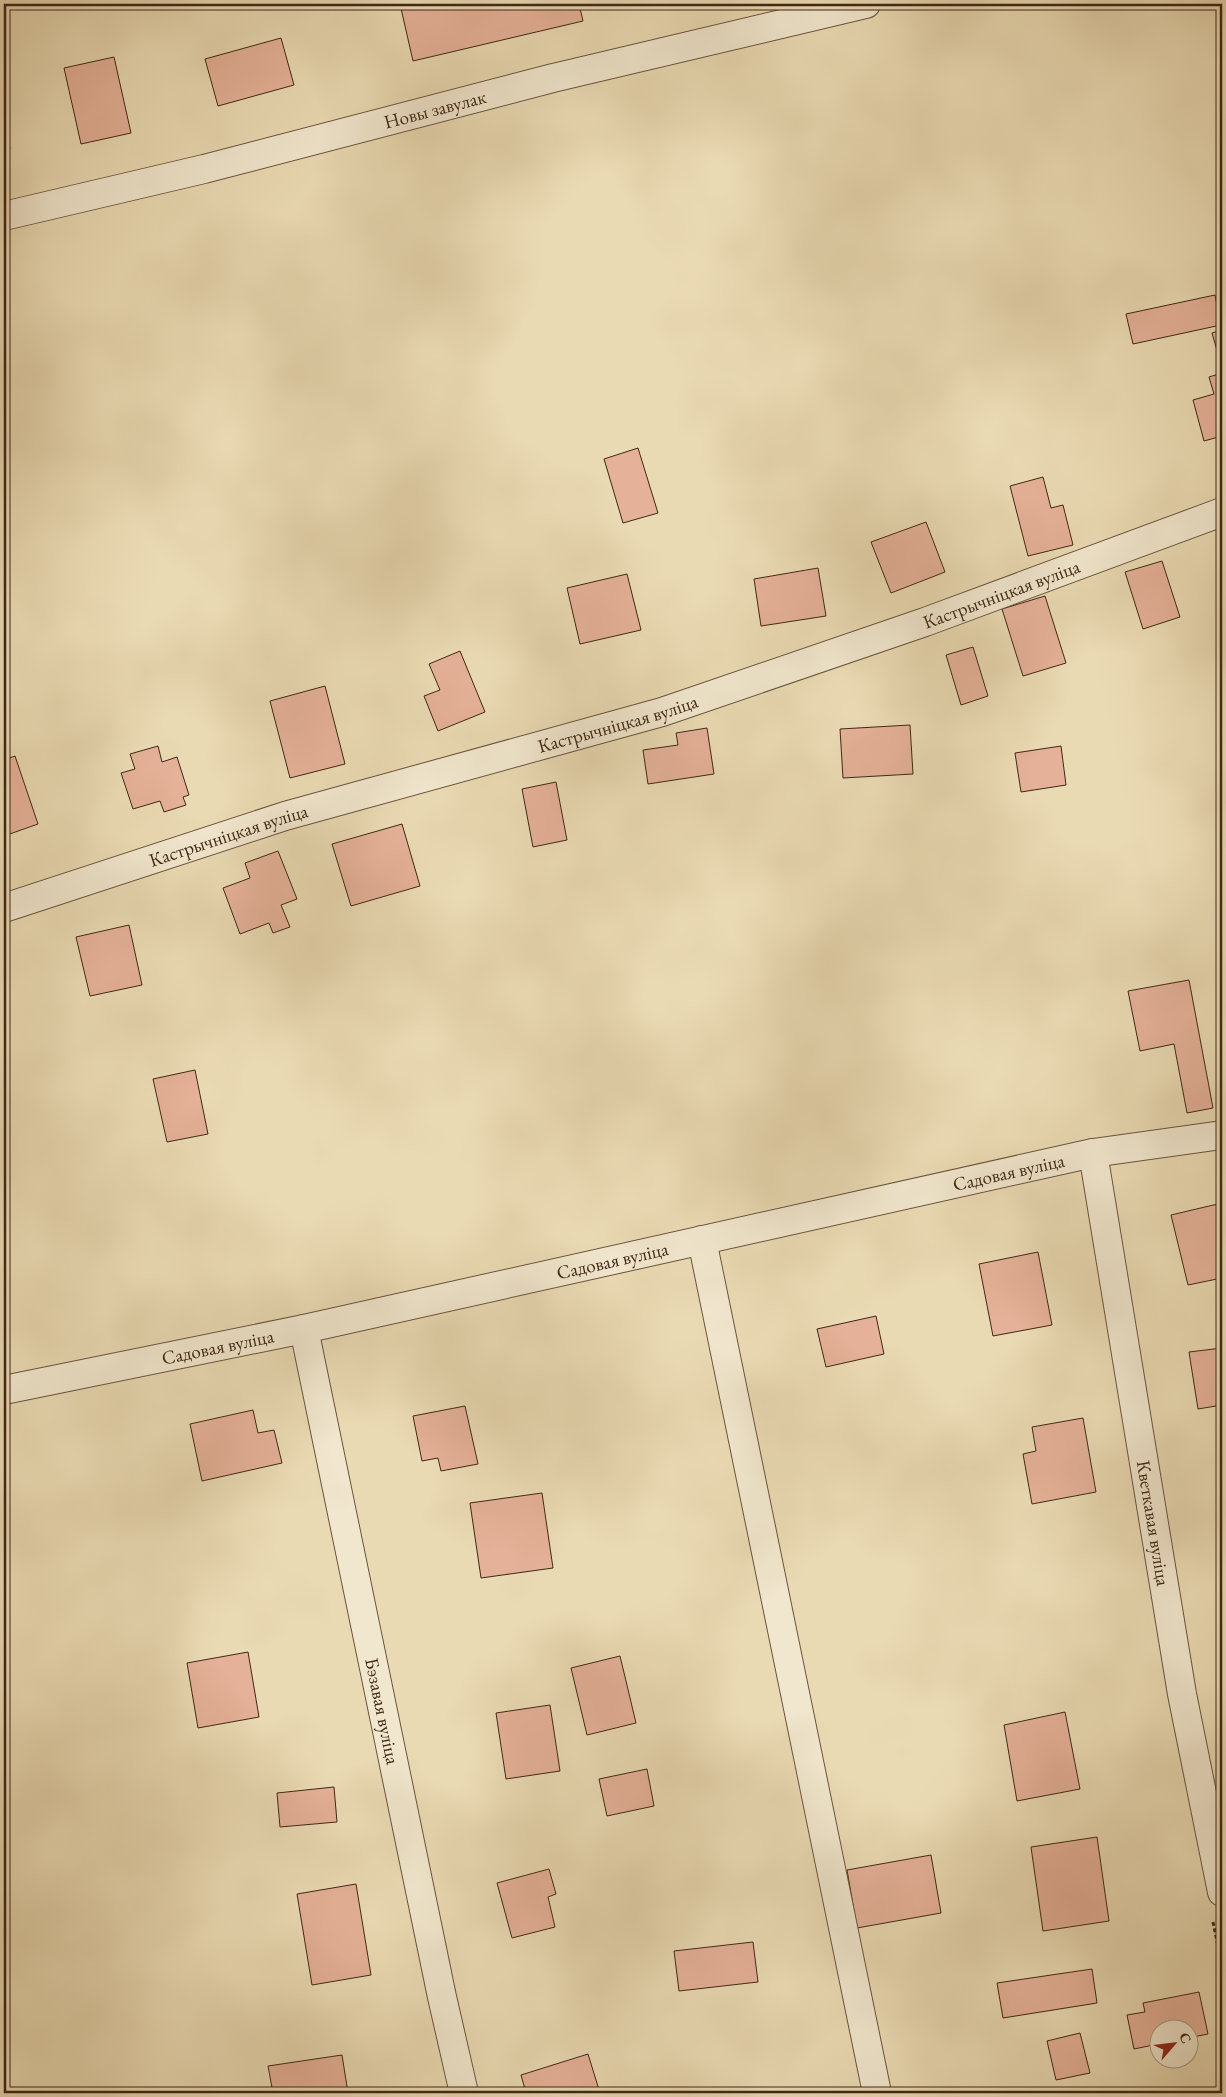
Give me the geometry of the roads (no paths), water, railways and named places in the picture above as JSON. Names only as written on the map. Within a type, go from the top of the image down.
[{"type":"street","name":"Новы завулак","points":[[4,216],[204,169],[552,78],[866,4]]},
{"type":"street","name":"Кастрычніцкая вуліца","points":[[4,908],[285,816],[662,712],[925,622],[1222,512]]},
{"type":"street","name":"Садовая вуліца","points":[[4,1390],[304,1329],[1093,1153],[1222,1135]]},
{"type":"street","name":"Кветкавая вуліца","points":[[1093,1153],[1182,1694],[1222,1892]]},
{"type":"street","points":[[702,1240],[877,2093]]},
{"type":"street","name":"Бэзавая вуліца","points":[[304,1329],[442,1997],[464,2093]]}]
